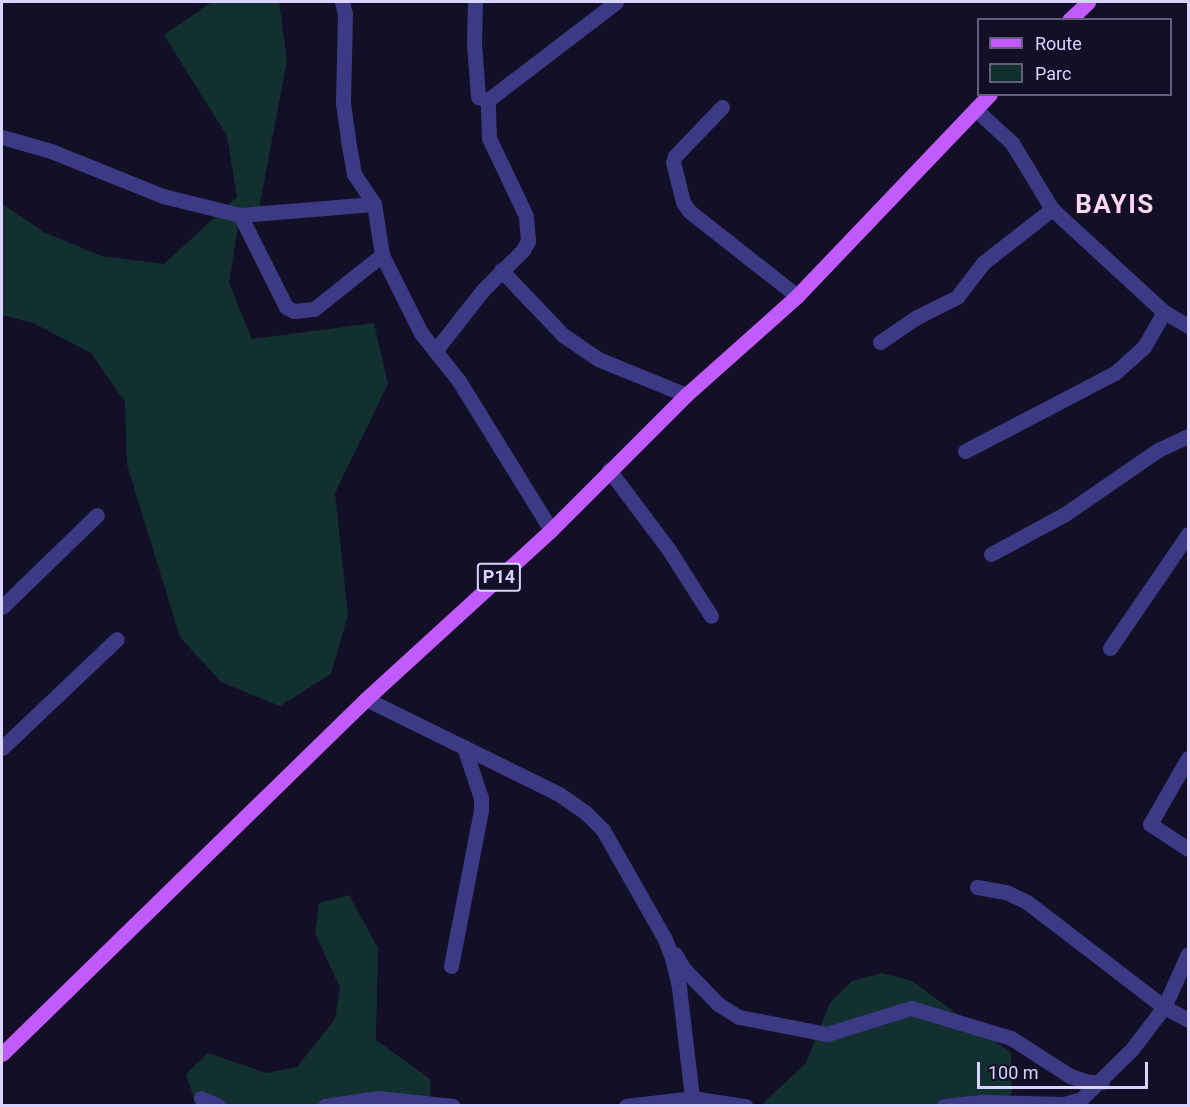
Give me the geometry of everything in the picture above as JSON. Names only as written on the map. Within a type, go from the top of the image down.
[{"type":"main road","points":[[1071,18],[1088,2]]},
{"type":"main road","name":"P14","points":[[2,1054],[366,699],[551,530],[687,395],[797,296],[988,96]]},
{"type":"street","points":[[342,2],[345,14],[343,103],[348,140],[354,174],[374,204],[382,255],[421,333],[459,381],[551,530]]},
{"type":"street","points":[[475,2],[474,42],[478,97],[488,100]]},
{"type":"street","points":[[488,100],[616,2]]},
{"type":"street","points":[[435,351],[501,270],[523,250],[528,234],[526,216],[519,197],[489,138],[488,100]]},
{"type":"street","points":[[722,107],[675,156],[673,162],[683,202],[688,211],[797,296]]},
{"type":"street","points":[[975,109],[1012,143],[1052,209],[1164,312],[1188,326]]},
{"type":"street","points":[[2,137],[51,151],[163,196],[240,214],[374,204]]},
{"type":"street","points":[[880,342],[917,317],[957,297],[983,263],[1052,209]]},
{"type":"street","points":[[240,214],[286,307],[294,311],[303,312],[314,309],[382,255]]},
{"type":"street","points":[[501,270],[563,335],[598,359],[687,395]]},
{"type":"street","points":[[966,451],[1115,374],[1144,347],[1164,312]]},
{"type":"street","points":[[991,554],[1065,514],[1158,450],[1188,436]]},
{"type":"street","points":[[609,470],[669,550],[711,616]]},
{"type":"street","points":[[2,607],[97,515]]},
{"type":"street","points":[[1110,648],[1188,534]]},
{"type":"street","points":[[2,748],[117,639]]},
{"type":"street","points":[[366,699],[559,794],[586,813],[603,830],[617,852],[684,969],[718,1004],[739,1017],[827,1034],[911,1008],[1011,1038],[1070,1076],[1079,1080],[1102,1082]]},
{"type":"street","points":[[451,966],[481,810],[481,798],[464,747]]},
{"type":"street","points":[[1188,758],[1150,824],[1188,849]]},
{"type":"street","points":[[977,887],[1006,892],[1028,902],[1164,1007],[1188,1020]]},
{"type":"street","points":[[665,939],[679,987],[692,1102]]},
{"type":"street","points":[[944,1106],[1085,1102],[1132,1049],[1164,1007],[1188,954]]},
{"type":"street","points":[[201,1098],[218,1106]]},
{"type":"street","points":[[325,1106],[378,1098],[453,1106]]},
{"type":"street","points":[[626,1106],[692,1102],[746,1106]]},
{"type":"green space","points":[[212,2],[279,2],[287,60],[258,214],[240,215],[229,283],[252,339],[374,323],[388,384],[335,493],[348,615],[331,674],[280,706],[221,682],[180,637],[127,465],[125,402],[91,353],[33,323],[2,315],[2,204],[44,232],[101,256],[164,264],[237,197],[227,136],[164,35]]},
{"type":"green space","points":[[349,895],[378,948],[376,1040],[430,1079],[431,1103],[196,1105],[186,1074],[208,1053],[266,1073],[297,1067],[335,1019],[340,988],[315,933],[319,903]]},
{"type":"green space","points":[[882,973],[912,981],[1011,1053],[1012,1093],[1003,1105],[760,1106],[806,1063],[830,1003],[852,981]]},
{"type":"district","name":"BAYIS","points":[[1115,205]]}]
